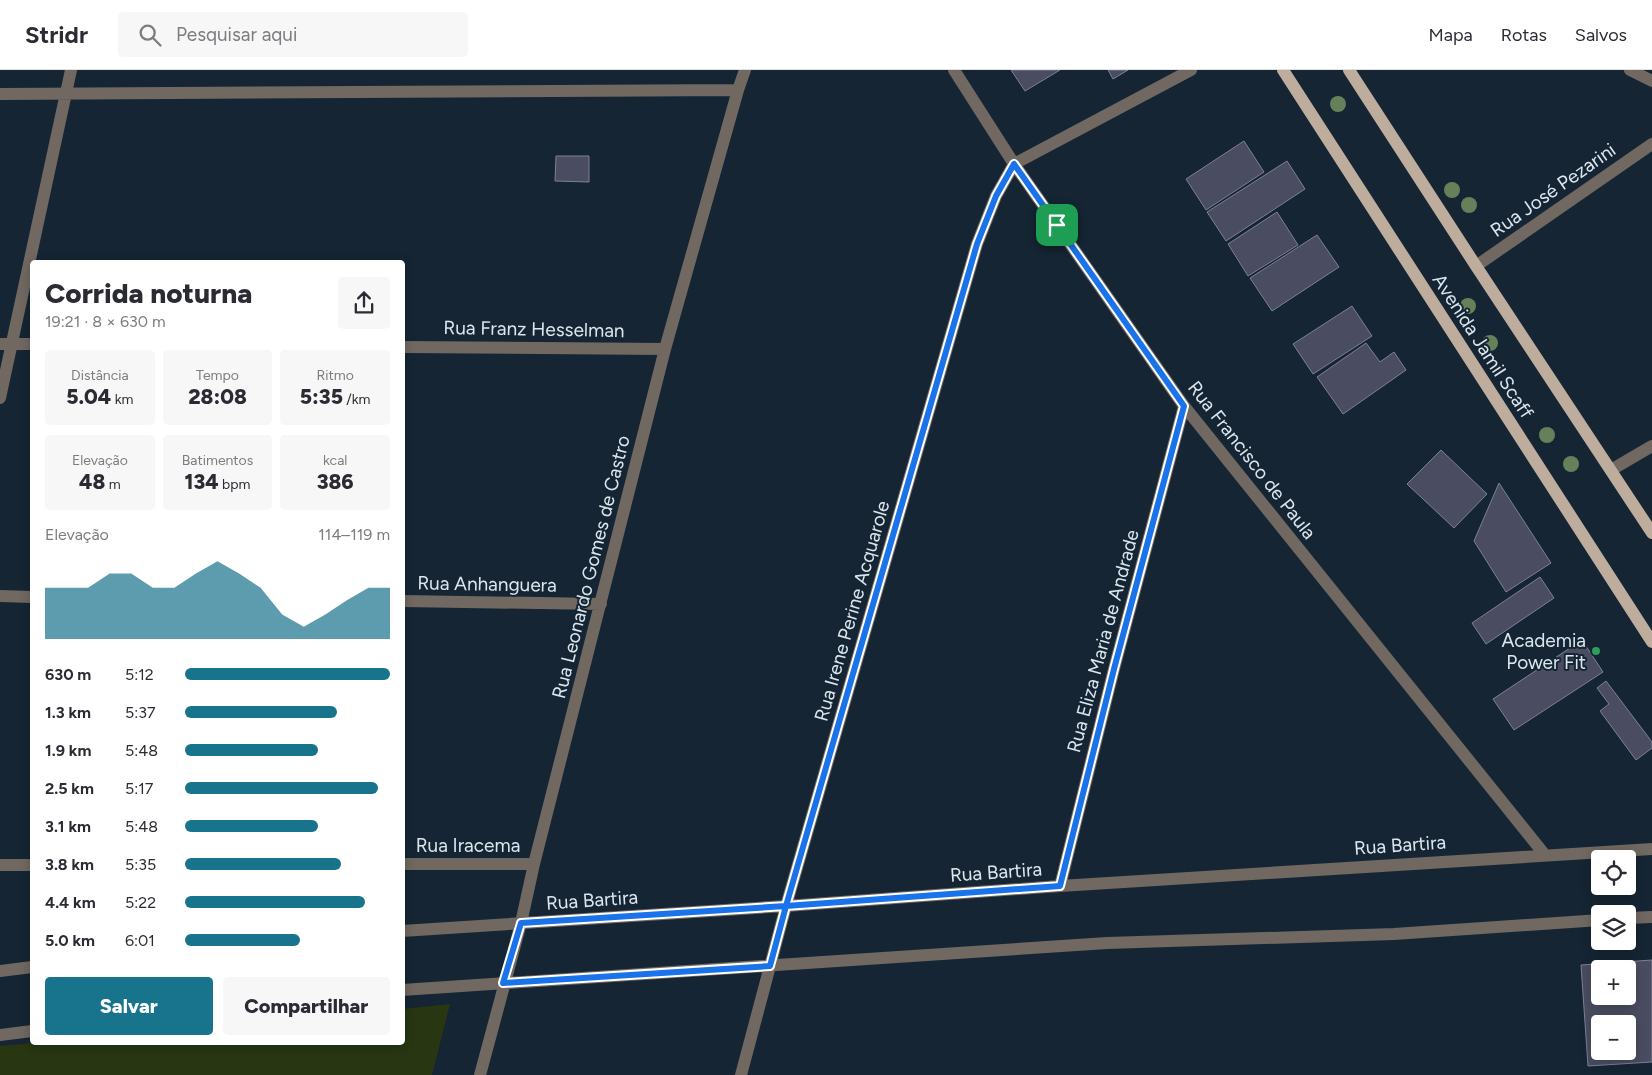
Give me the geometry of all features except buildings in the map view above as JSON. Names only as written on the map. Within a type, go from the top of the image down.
[{"type":"main road","name":"Avenida Jamil Scaff","points":[[1283,70],[1652,642]]},
{"type":"main road","name":"Avenida Jamil Scaff","points":[[1349,70],[1652,533]]},
{"type":"street","points":[[0,398],[6,344],[71,70]]},
{"type":"street","name":"Rua Leonardo Gomes de Castro","points":[[480,1075],[503,983],[521,923],[534,864],[665,349],[745,70]]},
{"type":"street","name":"Rua Francisco de Paula","points":[[954,70],[1014,164],[1184,406],[1545,855]]},
{"type":"street","points":[[1014,164],[1191,70]]},
{"type":"street","points":[[1630,70],[1652,82]]},
{"type":"street","points":[[0,94],[738,90]]},
{"type":"street","name":"Rua José Pezarini","points":[[1476,266],[1652,144]]},
{"type":"street","name":"Rua Irene Perine Acquarole","points":[[741,1075],[786,906],[977,244],[996,196],[1014,164]]},
{"type":"street","points":[[6,344],[30,344]]},
{"type":"street","name":"Rua Franz Hesselman","points":[[405,347],[665,349]]},
{"type":"street","name":"Rua Eliza Maria de Andrade","points":[[1060,886],[1114,669],[1184,406]]},
{"type":"street","points":[[1611,470],[1652,446]]},
{"type":"street","points":[[0,596],[30,597]]},
{"type":"street","name":"Rua Anhanguera","points":[[405,601],[601,604]]},
{"type":"street","name":"Rua Bartira","points":[[405,931],[1060,886],[1652,849]]},
{"type":"street","name":"Rua Iracema","points":[[405,864],[534,864]]},
{"type":"street","points":[[0,865],[30,865]]},
{"type":"street","points":[[1636,918],[1652,917]]},
{"type":"street","points":[[405,990],[1107,943],[1394,934],[1591,921]]},
{"type":"street","points":[[0,971],[30,967]]},
{"type":"street","points":[[0,1035],[30,1031]]},
{"type":"green space","points":[[450,1004],[432,1075],[0,1075],[0,1046],[30,1044],[405,1045],[405,1009]]},
{"type":"place","name":"Academia Power Fit","points":[[1596,651]]},
{"type":"route","points":[[1057,225],[1014,164],[996,196],[977,244],[786,906],[770,966],[503,983],[521,923],[786,906],[1060,886],[1114,669],[1184,406],[1057,225]]}]
